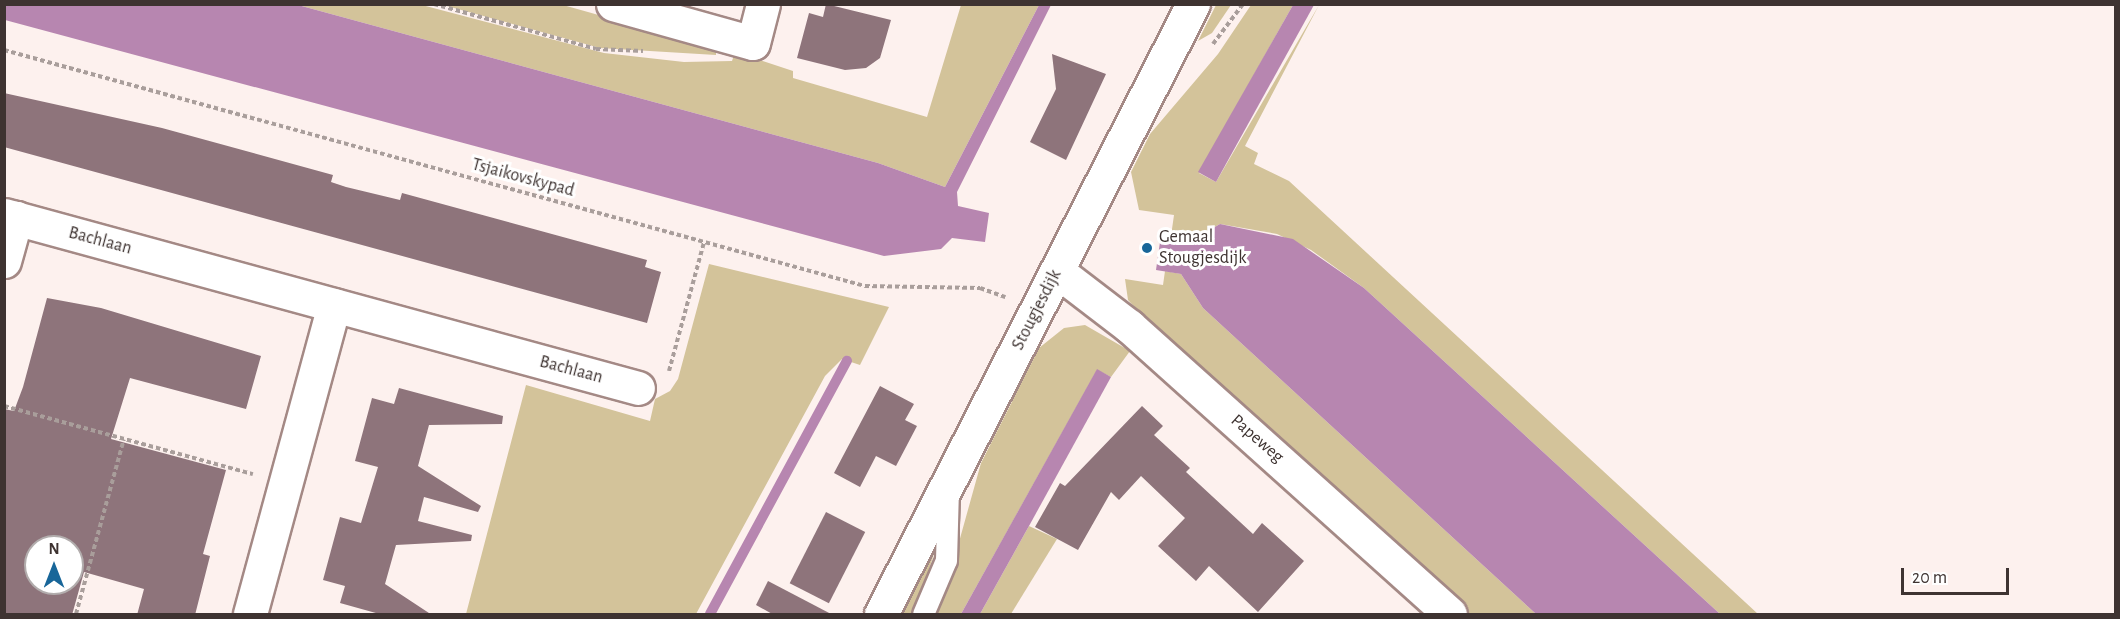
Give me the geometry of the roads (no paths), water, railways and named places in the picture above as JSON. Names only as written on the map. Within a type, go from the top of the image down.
[{"type":"street","points":[[613,4],[753,43],[764,4]]},
{"type":"street","name":"Stougjesdijk","points":[[880,615],[1194,4]]},
{"type":"street","points":[[4,261],[10,217]]},
{"type":"street","name":"Bachlaan","points":[[10,217],[638,388]]},
{"type":"street","name":"Papeweg","points":[[1057,271],[1137,334],[1450,615]]},
{"type":"street","points":[[250,615],[334,305]]},
{"type":"lane","points":[[923,615],[950,545],[948,484]]},
{"type":"waterway","points":[[710,614],[847,361]]},
{"type":"place","name":"Gemaal Stougjesdijk","points":[[1147,248]]}]
